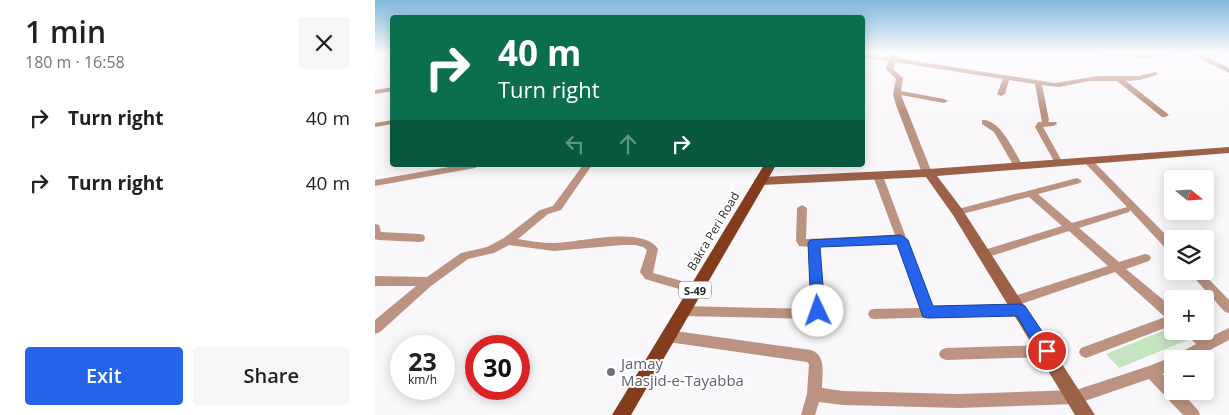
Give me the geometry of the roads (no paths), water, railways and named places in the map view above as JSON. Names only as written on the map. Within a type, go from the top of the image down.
[{"type":"main road","name":"Bakra Peri Road","points":[[621,415],[769,167]]},
{"type":"street","points":[[894,72],[900,78],[897,92],[900,105],[928,173],[958,212],[1087,415]]},
{"type":"street","points":[[982,72],[1038,83],[1062,85],[1091,79],[1135,80],[1155,74]]},
{"type":"street","points":[[1001,94],[1007,77]]},
{"type":"street","points":[[1119,79],[1165,115]]},
{"type":"street","points":[[1038,83],[1049,122],[1041,124],[1039,127],[1059,163]]},
{"type":"street","points":[[375,92],[390,90]]},
{"type":"street","points":[[897,92],[944,101]]},
{"type":"street","points":[[375,125],[390,122]]},
{"type":"street","points":[[985,122],[997,130],[1018,166]]},
{"type":"street","points":[[760,181],[928,173],[1229,150]]},
{"type":"street","points":[[1088,161],[1164,240]]},
{"type":"street","points":[[375,183],[464,167]]},
{"type":"street","points":[[375,328],[427,283],[465,256],[490,250],[508,241],[544,212],[557,208],[587,167]]},
{"type":"street","points":[[878,176],[928,312]]},
{"type":"street","points":[[958,212],[1077,181]]},
{"type":"street","points":[[1031,193],[1164,309]]},
{"type":"street","points":[[802,208],[801,241],[807,243],[901,240]]},
{"type":"street","points":[[985,254],[1125,210]]},
{"type":"street","points":[[375,228],[375,233],[379,236],[420,238]]},
{"type":"street","points":[[508,241],[554,247],[615,240],[647,244],[653,249],[646,272],[649,276],[696,289]]},
{"type":"street","points":[[683,311],[814,315],[818,311],[814,243]]},
{"type":"street","points":[[874,314],[1018,305],[1145,258]]},
{"type":"street","points":[[375,282],[426,280],[427,283]]},
{"type":"street","points":[[1203,280],[1229,308]]},
{"type":"street","points":[[1085,352],[1164,321]]},
{"type":"street","points":[[1198,350],[1229,334]]},
{"type":"street","points":[[668,336],[811,356],[816,362],[814,394],[808,415]]},
{"type":"street","points":[[1200,340],[1206,346]]},
{"type":"street","points":[[946,354],[1047,351]]},
{"type":"street","points":[[814,394],[843,398],[959,401],[1076,397],[1164,366]]},
{"type":"street","points":[[1151,372],[1193,415]]},
{"type":"place","name":"Jamay Masjid-e-Tayabba","points":[[611,372]]}]
